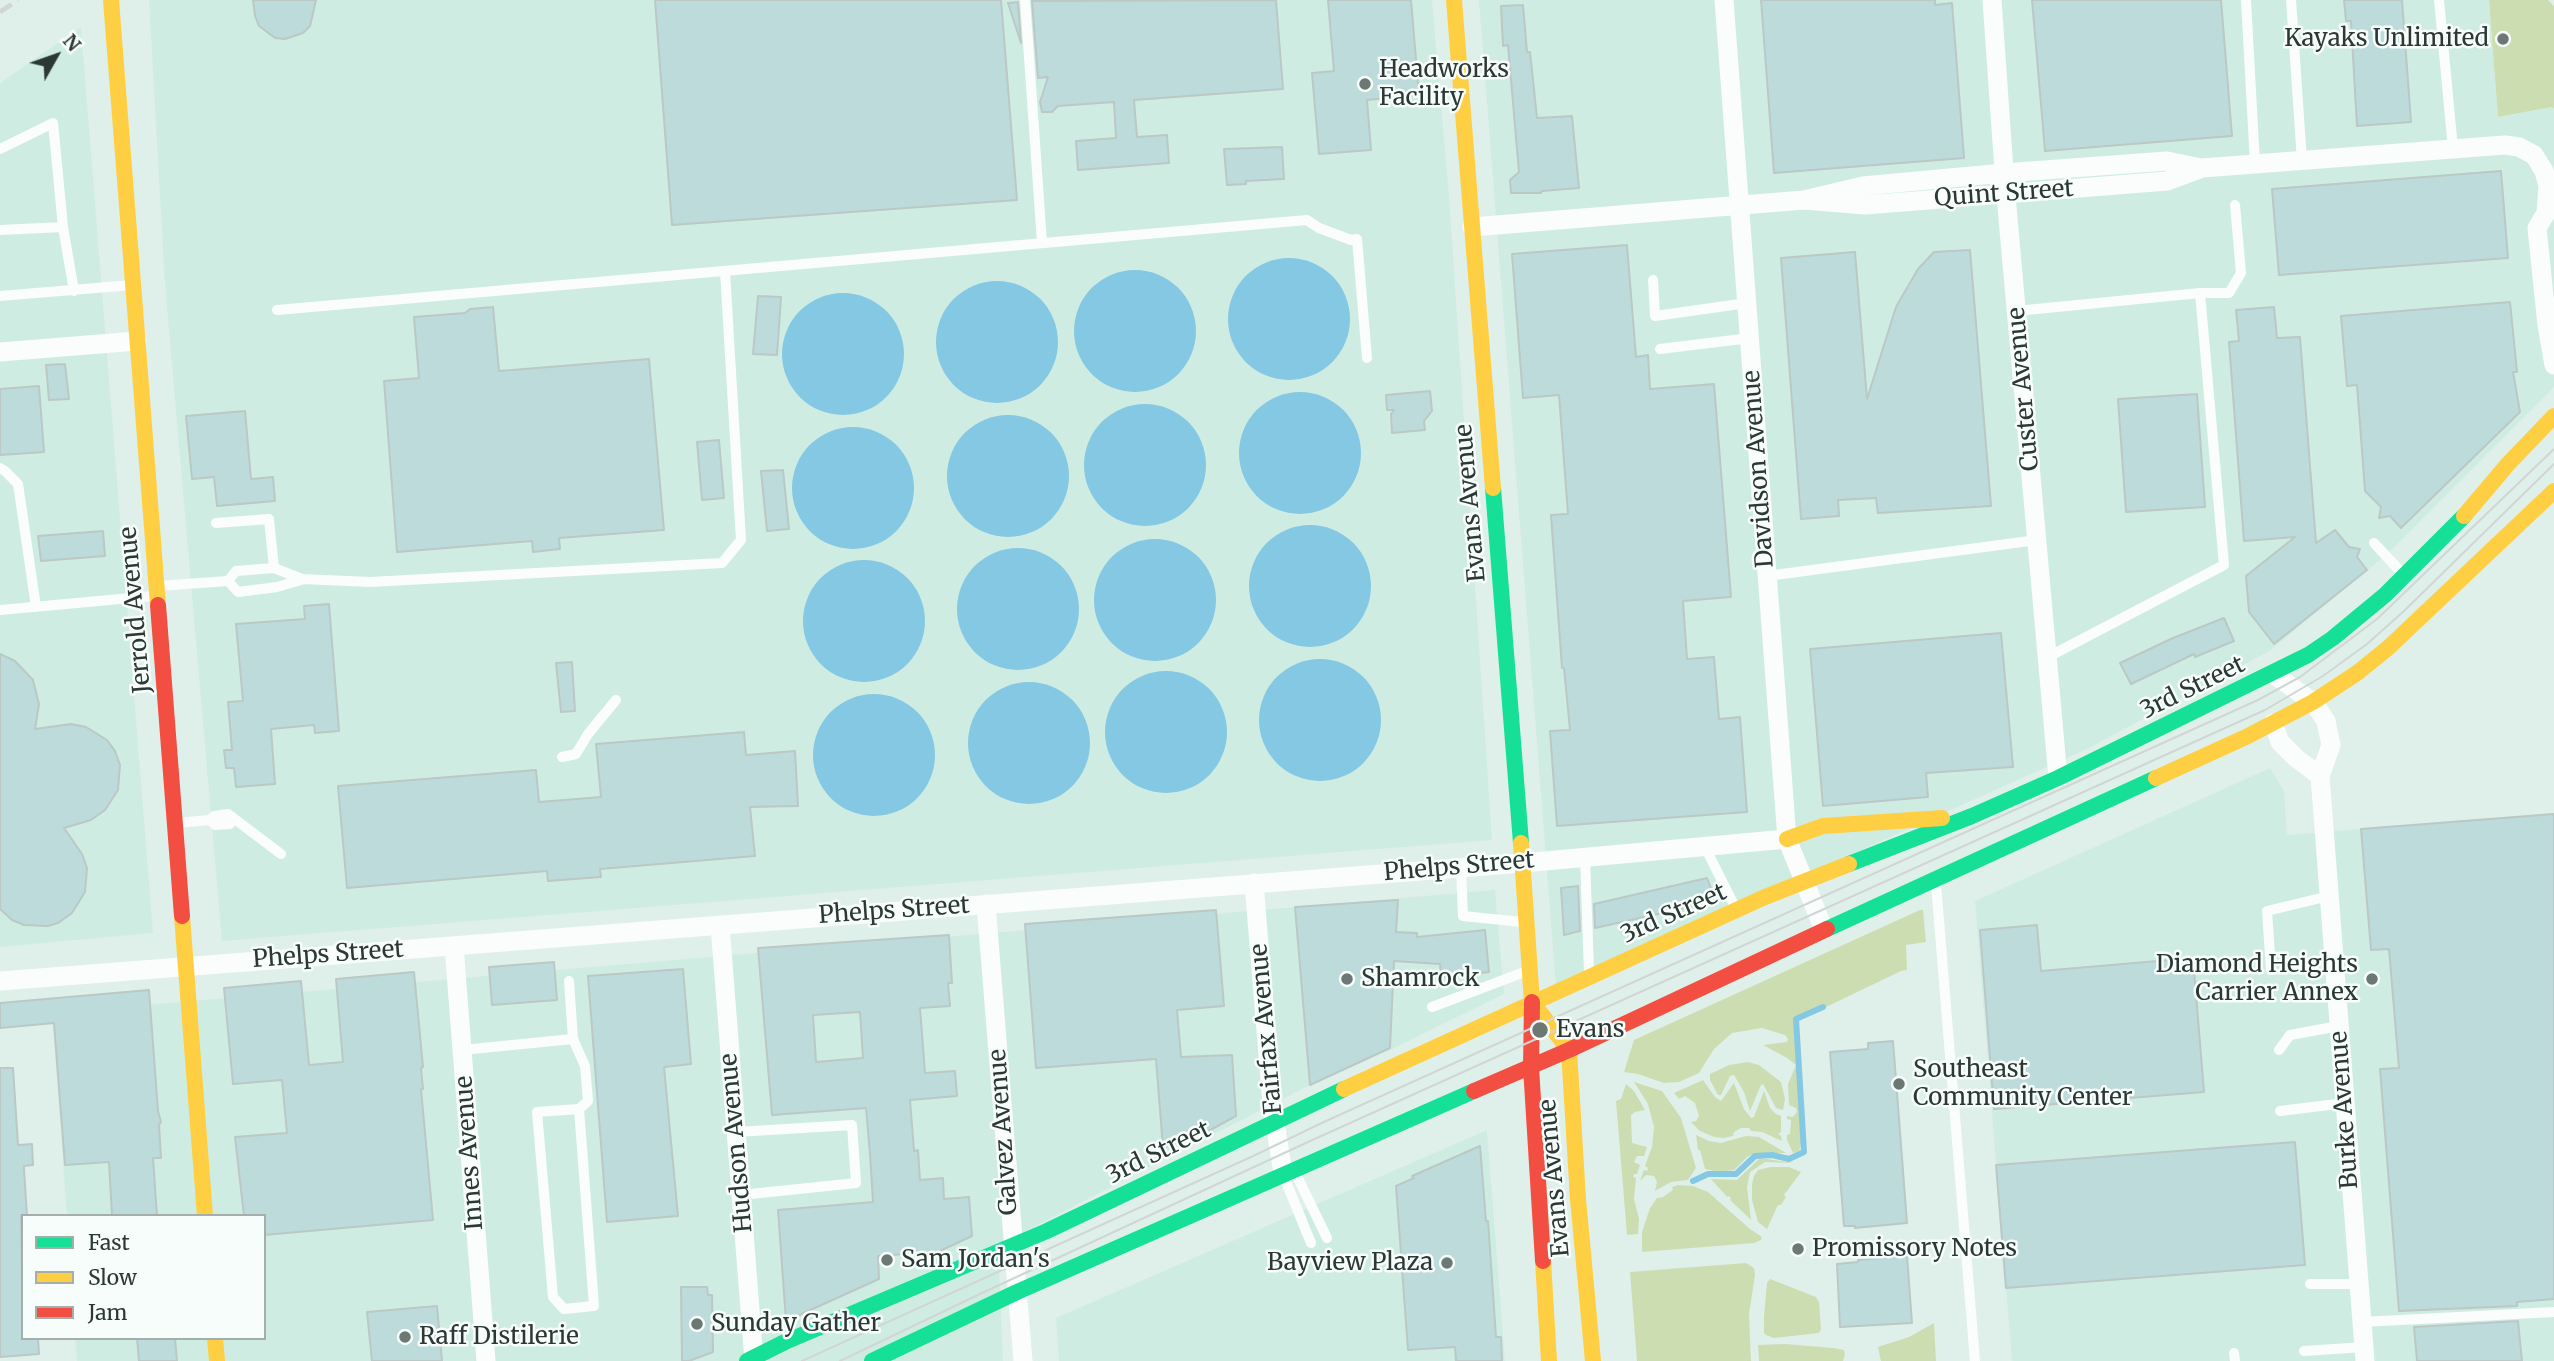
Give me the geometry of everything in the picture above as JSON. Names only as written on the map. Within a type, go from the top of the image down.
[{"type":"main road","name":"Jerrold Avenue","points":[[111,0],[205,1214]]},
{"type":"main road","name":"Evans Avenue","points":[[1454,0],[1523,863],[1532,1002],[1531,1067],[1549,1361]]},
{"type":"main road","name":"3rd Street","points":[[752,1360],[785,1342],[1046,1231],[1166,1176],[1274,1121],[1736,911],[1972,816],[2058,778],[2273,674],[2308,655],[2369,610],[2466,514],[2508,464],[2554,416]]},
{"type":"main road","points":[[872,1361],[1017,1292],[1288,1171],[1569,1051],[1824,930],[2246,737],[2313,702],[2357,673],[2388,648],[2554,491]]},
{"type":"main road","points":[[1787,839],[1823,826],[1972,816]]},
{"type":"main road","points":[[1532,1002],[1569,1051]]},
{"type":"main road","name":"Evans Avenue","points":[[1569,1051],[1578,1199],[1593,1361]]},
{"type":"main road","points":[[215,1340],[216,1361]]},
{"type":"street","name":"Davidson Avenue","points":[[1724,0],[1787,839],[1824,930]]},
{"type":"street","name":"Custer Avenue","points":[[1992,0],[2004,173],[2058,778]]},
{"type":"street","name":"Quint Street","points":[[1472,227],[1804,200],[1863,186],[2166,161],[2202,168],[2505,145],[2519,146],[2543,165]]},
{"type":"street","points":[[2543,165],[2548,186],[2550,220],[2537,228],[2554,365]]},
{"type":"street","name":"Quint Street","points":[[1804,200],[1865,205],[2006,194],[2167,181],[2202,168]]},
{"type":"street","points":[[0,352],[137,341]]},
{"type":"street","name":"Burke Avenue","points":[[2273,674],[2313,702],[2326,721],[2331,745],[2319,776],[2364,1354]]},
{"type":"street","points":[[2273,723],[2280,742],[2319,776]]},
{"type":"street","name":"Phelps Street","points":[[0,981],[1523,863],[1787,839]]},
{"type":"street","name":"Fairfax Avenue","points":[[1254,883],[1274,1121],[1288,1171]]},
{"type":"street","name":"Galvez Avenue","points":[[986,904],[1023,1361]]},
{"type":"street","name":"Hudson Avenue","points":[[720,925],[752,1360]]},
{"type":"street","name":"Innes Avenue","points":[[454,946],[486,1361]]},
{"type":"lane","points":[[1026,0],[1042,243]]},
{"type":"lane","points":[[2246,0],[2255,164]]},
{"type":"lane","points":[[2291,0],[2302,161]]},
{"type":"lane","points":[[2439,0],[2453,150]]},
{"type":"lane","points":[[0,149],[53,123],[63,227],[74,291]]},
{"type":"lane","points":[[2017,311],[2200,293],[2229,293],[2241,273],[2235,205]]},
{"type":"lane","points":[[277,310],[1307,220],[1319,228],[1351,240],[1357,239],[1367,358]]},
{"type":"lane","points":[[0,230],[63,227]]},
{"type":"lane","points":[[0,610],[228,581],[236,571],[274,568],[302,579],[370,582],[722,563],[741,540],[724,271]]},
{"type":"lane","points":[[1653,280],[1655,316],[1747,303]]},
{"type":"lane","points":[[0,296],[133,285]]},
{"type":"lane","points":[[2048,657],[2224,565],[2200,293]]},
{"type":"lane","points":[[1660,349],[1750,338]]},
{"type":"lane","points":[[0,468],[18,484],[36,607]]},
{"type":"lane","points":[[216,523],[269,519],[274,568]]},
{"type":"lane","points":[[1768,576],[2037,540]]},
{"type":"lane","points":[[2374,543],[2405,575]]},
{"type":"lane","points":[[228,581],[238,592],[276,587],[302,579]]},
{"type":"lane","points":[[562,757],[576,754],[588,734],[616,701]]},
{"type":"lane","points":[[176,824],[210,820],[214,816],[228,814],[281,855]]},
{"type":"lane","points":[[1704,846],[1736,911]]},
{"type":"lane","points":[[1585,857],[1590,977]]},
{"type":"lane","points":[[1461,867],[1462,916],[1527,922]]},
{"type":"lane","points":[[1935,880],[1975,1361]]},
{"type":"lane","points":[[2271,970],[2267,911],[2329,896]]},
{"type":"lane","points":[[1432,1007],[1530,969]]},
{"type":"lane","points":[[569,981],[573,1039],[585,1066],[588,1101],[579,1109],[537,1112],[553,1297],[564,1310],[594,1307],[579,1109]]},
{"type":"lane","points":[[2278,1050],[2290,1035],[2339,1026]]},
{"type":"lane","points":[[462,1050],[573,1039]]},
{"type":"lane","points":[[2280,1111],[2345,1103]]},
{"type":"lane","points":[[736,1132],[852,1125],[856,1184],[741,1195]]},
{"type":"lane","points":[[1288,1171],[1327,1238]]},
{"type":"lane","points":[[1288,1171],[1311,1243]]},
{"type":"lane","points":[[2310,1284],[2359,1284]]},
{"type":"lane","points":[[2362,1322],[2554,1312]]},
{"type":"lane","points":[[2304,1351],[2364,1354]]},
{"type":"shaded area","points":[[149,0],[1432,0],[1449,196],[1492,840],[222,941],[165,284]]},
{"type":"shaded area","points":[[1479,0],[2489,0],[2498,117],[2552,107],[2554,109],[2554,387],[2386,555],[2271,650],[2089,748],[1556,987]]},
{"type":"shaded area","points":[[81,27],[153,933],[0,947],[0,83]]},
{"type":"shaded area","points":[[2270,768],[2284,791],[2287,835],[2554,813],[2554,1361],[2012,1361],[1975,901]]},
{"type":"shaded area","points":[[1495,890],[1504,994],[1390,1050],[1310,1085],[998,1245],[1003,1361],[77,1361],[75,1340],[266,1340],[266,1214],[67,1214],[52,1013]]},
{"type":"shaded area","points":[[1487,1130],[1505,1361],[1059,1361],[1056,1318]]},
{"type":"green space","points":[[2489,0],[2548,0],[2554,6],[2554,109],[2552,107],[2498,117]]},
{"type":"green space","points":[[1923,910],[1926,942],[1906,945],[1907,970],[1795,1019],[1803,1136],[1799,1151],[1793,1153],[1787,1140],[1791,1120],[1787,1119],[1787,1116],[1793,1117],[1797,1112],[1796,1108],[1789,1105],[1788,1084],[1796,1065],[1763,1045],[1787,1042],[1785,1035],[1762,1028],[1732,1033],[1714,1049],[1699,1073],[1679,1082],[1664,1083],[1624,1072],[1634,1040]]},
{"type":"green space","points":[[1748,1062],[1759,1065],[1781,1082],[1785,1099],[1783,1110],[1776,1108],[1763,1084],[1750,1111],[1744,1092],[1734,1075],[1730,1076],[1721,1095],[1718,1095],[1710,1080],[1710,1074],[1729,1065]]},
{"type":"green space","points":[[1703,1080],[1721,1101],[1734,1083],[1744,1109],[1751,1118],[1754,1117],[1764,1091],[1770,1108],[1781,1116],[1781,1132],[1778,1134],[1782,1141],[1749,1128],[1741,1128],[1734,1132],[1733,1136],[1724,1138],[1700,1131],[1691,1122],[1696,1121],[1699,1116],[1695,1103],[1685,1096],[1679,1099],[1674,1093]]},
{"type":"green space","points":[[1634,1082],[1662,1091],[1681,1118],[1696,1168],[1688,1180],[1671,1182],[1655,1191],[1657,1182],[1654,1176],[1646,1175],[1640,1181],[1644,1170],[1647,1171],[1648,1168],[1645,1166],[1652,1147],[1654,1127],[1648,1104]]},
{"type":"green space","points":[[1626,1084],[1634,1091],[1645,1110],[1631,1115],[1632,1143],[1647,1147],[1644,1156],[1637,1156],[1634,1162],[1640,1165],[1633,1177],[1636,1178],[1634,1199],[1639,1219],[1638,1234],[1627,1235],[1616,1101],[1621,1099]]},
{"type":"green space","points":[[1696,1135],[1721,1143],[1746,1136],[1759,1137],[1786,1153],[1755,1153],[1734,1170],[1719,1172],[1705,1169]]},
{"type":"green space","points":[[1760,1158],[1794,1163],[1765,1162],[1750,1172],[1747,1187],[1751,1220],[1711,1179],[1737,1180]]},
{"type":"green space","points":[[1789,1167],[1801,1172],[1784,1195],[1786,1197],[1781,1205],[1778,1205],[1767,1229],[1758,1222],[1752,1200],[1752,1184],[1758,1170]]},
{"type":"green space","points":[[1693,1186],[1708,1192],[1762,1237],[1761,1240],[1754,1243],[1642,1252],[1642,1232],[1650,1208],[1657,1198],[1663,1197],[1673,1190],[1672,1187]]},
{"type":"green space","points":[[1746,1263],[1754,1268],[1755,1275],[1749,1314],[1751,1361],[1637,1361],[1630,1272]]},
{"type":"green space","points":[[1770,1279],[1816,1297],[1819,1302],[1819,1333],[1774,1338],[1764,1333],[1767,1283]]},
{"type":"green space","points":[[1934,1323],[1936,1361],[1881,1361],[1878,1347],[1909,1337]]},
{"type":"green space","points":[[1758,1345],[1833,1348],[1844,1350],[1845,1354],[1843,1361],[1759,1361]]},
{"type":"water","points":[[1289,258],[1312,262],[1332,276],[1346,296],[1350,319],[1346,342],[1332,362],[1312,376],[1289,380],[1266,376],[1246,362],[1232,342],[1228,319],[1232,296],[1246,276],[1266,262]]},
{"type":"water","points":[[1135,270],[1158,274],[1178,288],[1192,308],[1196,331],[1192,354],[1178,374],[1158,388],[1135,392],[1112,388],[1092,374],[1078,354],[1074,331],[1078,308],[1092,288],[1112,274]]},
{"type":"water","points":[[997,281],[1020,285],[1040,299],[1054,319],[1058,342],[1054,365],[1040,385],[1020,399],[997,403],[974,399],[954,385],[940,365],[936,342],[940,319],[954,299],[974,285]]},
{"type":"water","points":[[843,293],[866,297],[886,311],[900,331],[904,354],[900,377],[886,397],[866,411],[843,415],[820,411],[800,397],[786,377],[782,354],[786,331],[800,311],[820,297]]},
{"type":"water","points":[[1300,392],[1323,396],[1343,410],[1357,430],[1361,453],[1357,476],[1343,496],[1323,510],[1300,514],[1277,510],[1257,496],[1243,476],[1239,453],[1243,430],[1257,410],[1277,396]]},
{"type":"water","points":[[1145,404],[1168,408],[1188,422],[1202,442],[1206,465],[1202,488],[1188,508],[1168,522],[1145,526],[1122,522],[1102,508],[1088,488],[1084,465],[1088,442],[1102,422],[1122,408]]},
{"type":"water","points":[[1008,415],[1032,419],[1051,433],[1065,452],[1069,476],[1065,500],[1051,519],[1032,533],[1008,537],[984,533],[965,519],[951,500],[947,476],[951,452],[965,433],[984,419]]},
{"type":"water","points":[[853,427],[876,431],[896,445],[910,465],[914,488],[910,511],[896,531],[876,545],[853,549],[830,545],[810,531],[796,511],[792,488],[796,465],[810,445],[830,431]]},
{"type":"water","points":[[1310,525],[1333,529],[1353,543],[1367,563],[1371,586],[1367,609],[1353,629],[1333,643],[1310,647],[1287,643],[1267,629],[1253,609],[1249,586],[1253,563],[1267,543],[1287,529]]},
{"type":"water","points":[[1155,539],[1179,543],[1198,557],[1212,576],[1216,600],[1212,624],[1198,643],[1179,657],[1155,661],[1131,657],[1112,643],[1098,624],[1094,600],[1098,576],[1112,557],[1131,543]]},
{"type":"water","points":[[1018,548],[1041,552],[1061,566],[1075,586],[1079,609],[1075,632],[1061,652],[1041,666],[1018,670],[995,666],[975,652],[961,632],[957,609],[961,586],[975,566],[995,552]]},
{"type":"water","points":[[864,560],[887,564],[907,578],[921,598],[925,621],[921,644],[907,664],[887,678],[864,682],[841,678],[821,664],[807,644],[803,621],[807,598],[821,578],[841,564]]},
{"type":"water","points":[[1320,659],[1343,663],[1363,677],[1377,697],[1381,720],[1377,743],[1363,763],[1343,777],[1320,781],[1297,777],[1277,763],[1263,743],[1259,720],[1263,697],[1277,677],[1297,663]]},
{"type":"water","points":[[1166,671],[1189,675],[1209,689],[1223,709],[1227,732],[1223,755],[1209,775],[1189,789],[1166,793],[1143,789],[1123,775],[1109,755],[1105,732],[1109,709],[1123,689],[1143,675]]},
{"type":"water","points":[[1029,682],[1052,686],[1072,700],[1086,720],[1090,743],[1086,766],[1072,786],[1052,800],[1029,804],[1006,800],[986,786],[972,766],[968,743],[972,720],[986,700],[1006,686]]},
{"type":"water","points":[[874,694],[897,698],[917,712],[931,732],[935,755],[931,778],[917,798],[897,812],[874,816],[851,812],[831,798],[817,778],[813,755],[817,732],[831,712],[851,698]]},
{"type":"building","points":[[253,0],[316,0],[310,26],[303,33],[285,39],[275,38],[259,26]]},
{"type":"building","points":[[655,0],[1001,0],[1017,200],[672,225]]},
{"type":"building","points":[[1276,0],[1283,89],[1134,100],[1137,137],[1167,135],[1169,163],[1078,170],[1076,141],[1116,138],[1114,102],[1058,106],[1052,112],[1042,112],[1040,102],[1048,77],[1038,78],[1032,1]]},
{"type":"building","name":"Headworks Facility","points":[[1328,0],[1411,0],[1419,95],[1367,100],[1371,150],[1319,154],[1312,73],[1334,71]]},
{"type":"building","points":[[1761,0],[1935,0],[1935,5],[1952,3],[1964,158],[1774,173]]},
{"type":"building","points":[[2032,0],[2221,0],[2232,136],[2045,151]]},
{"type":"building","points":[[2344,0],[2402,0],[2411,122],[2357,126],[2351,21],[2346,21]]},
{"type":"building","points":[[1018,2],[1021,43],[1008,3]]},
{"type":"building","points":[[1523,5],[1537,118],[1572,116],[1579,188],[1541,193],[1511,193],[1510,180],[1519,172],[1508,45],[1503,46],[1501,6]]},
{"type":"building","points":[[1282,147],[1284,179],[1227,185],[1224,149]]},
{"type":"building","points":[[2501,171],[2508,258],[2279,275],[2272,189]]},
{"type":"building","points":[[1627,245],[1636,357],[1648,355],[1650,389],[1714,384],[1731,597],[1683,601],[1687,659],[1714,657],[1719,719],[1740,717],[1747,812],[1557,826],[1550,731],[1570,730],[1562,668],[1551,515],[1568,514],[1559,395],[1523,398],[1512,254]]},
{"type":"building","points":[[1970,250],[1991,506],[1878,513],[1876,498],[1838,500],[1839,516],[1801,519],[1781,258],[1855,252],[1867,399],[1896,307],[1918,269],[1934,252]]},
{"type":"building","points":[[758,296],[781,297],[777,355],[753,354]]},
{"type":"building","points":[[2510,302],[2517,372],[2513,372],[2520,412],[2401,528],[2390,516],[2379,518],[2381,507],[2365,491],[2357,385],[2347,386],[2341,316]]},
{"type":"building","points":[[493,307],[499,371],[649,359],[664,530],[559,538],[560,549],[533,552],[532,541],[397,552],[384,381],[419,378],[414,317],[465,313],[470,309]]},
{"type":"building","points":[[2274,307],[2277,338],[2300,337],[2316,543],[2335,530],[2349,547],[2360,549],[2357,557],[2367,570],[2274,644],[2249,612],[2246,576],[2295,537],[2244,541],[2229,342],[2239,341],[2236,310]]},
{"type":"building","points":[[65,364],[69,399],[49,400],[46,365]]},
{"type":"building","points":[[39,386],[44,452],[0,455],[0,389]]},
{"type":"building","points":[[1430,391],[1432,411],[1424,421],[1425,430],[1392,433],[1391,414],[1394,410],[1387,410],[1386,395]]},
{"type":"building","points":[[2197,394],[2205,507],[2126,512],[2118,399]]},
{"type":"building","points":[[245,411],[251,479],[273,477],[275,501],[217,506],[214,477],[192,479],[186,416]]},
{"type":"building","points":[[719,440],[724,498],[702,500],[697,442]]},
{"type":"building","points":[[783,470],[789,529],[767,531],[761,471]]},
{"type":"building","points":[[103,531],[105,556],[41,561],[38,536]]},
{"type":"building","points":[[329,604],[339,731],[315,733],[314,725],[271,729],[275,784],[236,787],[234,768],[226,768],[224,750],[232,750],[228,702],[243,701],[236,624],[305,619],[304,606]]},
{"type":"building","points":[[2224,618],[2234,641],[2195,657],[2194,654],[2131,684],[2120,663]]},
{"type":"building","points":[[2001,633],[2013,767],[1926,773],[1928,797],[1823,806],[1810,649]]},
{"type":"building","points":[[0,654],[15,661],[33,680],[39,704],[35,729],[71,724],[86,727],[107,740],[120,765],[118,790],[105,810],[91,820],[64,828],[82,854],[87,868],[85,892],[72,913],[58,923],[48,926],[24,925],[12,920],[0,909]]},
{"type":"building","points":[[572,662],[575,711],[561,712],[556,663]]},
{"type":"building","points":[[744,732],[746,755],[795,751],[798,806],[750,807],[755,856],[600,869],[601,877],[548,881],[547,871],[347,888],[338,786],[536,770],[539,802],[601,797],[596,744]]},
{"type":"building","points":[[2554,814],[2554,1299],[2517,1302],[2517,1306],[2399,1311],[2380,1069],[2399,1068],[2389,949],[2371,950],[2361,829]]},
{"type":"building","points":[[1707,878],[1715,899],[1708,903],[1595,928],[1594,904]]},
{"type":"building","points":[[1578,886],[1580,931],[1564,935],[1561,888]]},
{"type":"building","name":"Shamrock","points":[[1398,900],[1396,932],[1417,933],[1417,937],[1485,930],[1489,972],[1441,977],[1440,964],[1394,961],[1390,1048],[1310,1085],[1295,907]]},
{"type":"building","points":[[1216,910],[1224,1006],[1177,1010],[1181,1057],[1232,1055],[1236,1116],[1203,1134],[1189,1140],[1186,1137],[1163,1148],[1156,1059],[1036,1068],[1025,924]]},
{"type":"building","points":[[2037,925],[2041,971],[2193,958],[2204,1092],[1994,1109],[1980,930]]},
{"type":"building","points":[[949,935],[952,983],[948,983],[950,1006],[920,1008],[925,1073],[955,1071],[957,1096],[910,1100],[914,1151],[918,1150],[920,1180],[943,1178],[944,1199],[969,1197],[972,1236],[925,1258],[925,1254],[919,1253],[878,1256],[879,1279],[786,1321],[778,1210],[873,1202],[870,1154],[866,1108],[772,1115],[758,948]],"holes":[[[860,1012],[863,1058],[816,1062],[813,1015]]]},
{"type":"building","points":[[554,962],[557,1000],[492,1005],[489,967]]},
{"type":"building","points":[[683,969],[691,1064],[664,1067],[678,1216],[607,1222],[588,976]]},
{"type":"building","points":[[414,972],[433,1220],[266,1235],[266,1214],[244,1214],[235,1137],[287,1133],[282,1080],[233,1084],[224,988],[301,981],[309,1065],[343,1062],[336,979]]},
{"type":"building","points":[[149,990],[161,1122],[161,1158],[153,1158],[157,1214],[112,1214],[109,1162],[65,1165],[54,1023],[0,1028],[0,1003]]},
{"type":"building","points":[[1893,1041],[1907,1223],[1855,1228],[1844,1226],[1830,1052],[1868,1049],[1868,1043]]},
{"type":"building","points":[[0,1068],[13,1068],[18,1145],[32,1144],[33,1165],[24,1166],[27,1214],[21,1214],[21,1340],[38,1340],[39,1354],[0,1357]]},
{"type":"building","points":[[2295,1142],[2305,1265],[2006,1288],[1996,1165]]},
{"type":"building","name":"Bayview Plaza","points":[[1480,1146],[1496,1337],[1501,1337],[1502,1361],[1456,1361],[1455,1347],[1408,1350],[1396,1186],[1414,1178],[1412,1176]]},
{"type":"building","points":[[1907,1256],[1912,1323],[1840,1327],[1837,1264]]},
{"type":"building","name":"Sunday Gather","points":[[681,1287],[707,1287],[708,1295],[712,1295],[713,1352],[689,1361],[682,1361]]},
{"type":"building","name":"Raff Distilerie","points":[[437,1306],[442,1361],[372,1361],[367,1312]]},
{"type":"building","points":[[2518,1321],[2522,1361],[2417,1361],[2414,1327]]},
{"type":"building","points":[[137,1340],[175,1340],[177,1361],[139,1361]]},
{"type":"waterway","points":[[1693,1181],[1708,1174],[1736,1174],[1755,1156],[1772,1155],[1789,1159],[1804,1152],[1796,1019],[1823,1007]]},
{"type":"tram line","points":[[802,1361],[2258,700],[2300,677],[2377,619],[2554,449]]},
{"type":"tram line","points":[[840,1361],[1308,1142],[2265,710],[2323,676],[2367,644],[2554,464]]},
{"type":"railway","points":[[0,12],[18,0]]},
{"type":"traffic: fast","points":[[1493,488],[1521,843]]},
{"type":"traffic: fast","points":[[1849,864],[1972,816],[2058,778],[2308,655],[2385,595],[2464,516]]},
{"type":"traffic: fast","points":[[1827,929],[2156,778]]},
{"type":"traffic: fast","points":[[747,1361],[785,1342],[1047,1231],[1344,1089]]},
{"type":"traffic: fast","points":[[872,1361],[1017,1292],[1474,1091]]},
{"type":"traffic: slow","points":[[111,0],[158,605]]},
{"type":"traffic: slow","points":[[1454,0],[1493,488]]},
{"type":"traffic: slow","points":[[2464,516],[2554,416]]},
{"type":"traffic: slow","points":[[2156,778],[2246,737],[2313,702],[2357,673],[2388,648],[2554,491]]},
{"type":"traffic: slow","points":[[1787,839],[1823,826],[1942,818]]},
{"type":"traffic: slow","points":[[1521,843],[1532,1002]]},
{"type":"traffic: slow","points":[[1344,1089],[1765,897],[1849,864]]},
{"type":"traffic: slow","points":[[182,916],[205,1214]]},
{"type":"traffic: slow","points":[[1532,1002],[1569,1050],[1578,1199],[1593,1361]]},
{"type":"traffic: slow","points":[[1543,1261],[1549,1361]]},
{"type":"traffic: slow","points":[[215,1340],[217,1361]]},
{"type":"traffic: jam","points":[[158,605],[182,916]]},
{"type":"traffic: jam","points":[[1474,1091],[1569,1050],[1827,929]]},
{"type":"traffic: jam","points":[[1532,1002],[1531,1067],[1543,1261]]},
{"type":"place","name":"Kayaks Unlimited","points":[[2503,39]]},
{"type":"place","name":"Headworks Facility","points":[[1365,84]]},
{"type":"place","name":"Shamrock","points":[[1347,979]]},
{"type":"place","name":"Diamond Heights Carrier Annex","points":[[2372,979]]},
{"type":"place","name":"Evans","points":[[1540,1030]]},
{"type":"place","name":"Southeast Community Center","points":[[1899,1084]]},
{"type":"place","name":"Promissory Notes","points":[[1798,1249]]},
{"type":"place","name":"Sam Jordan's","points":[[887,1260]]},
{"type":"place","name":"Bayview Plaza","points":[[1447,1263]]},
{"type":"place","name":"Sunday Gather","points":[[697,1324]]},
{"type":"place","name":"Raff Distilerie","points":[[405,1337]]}]
